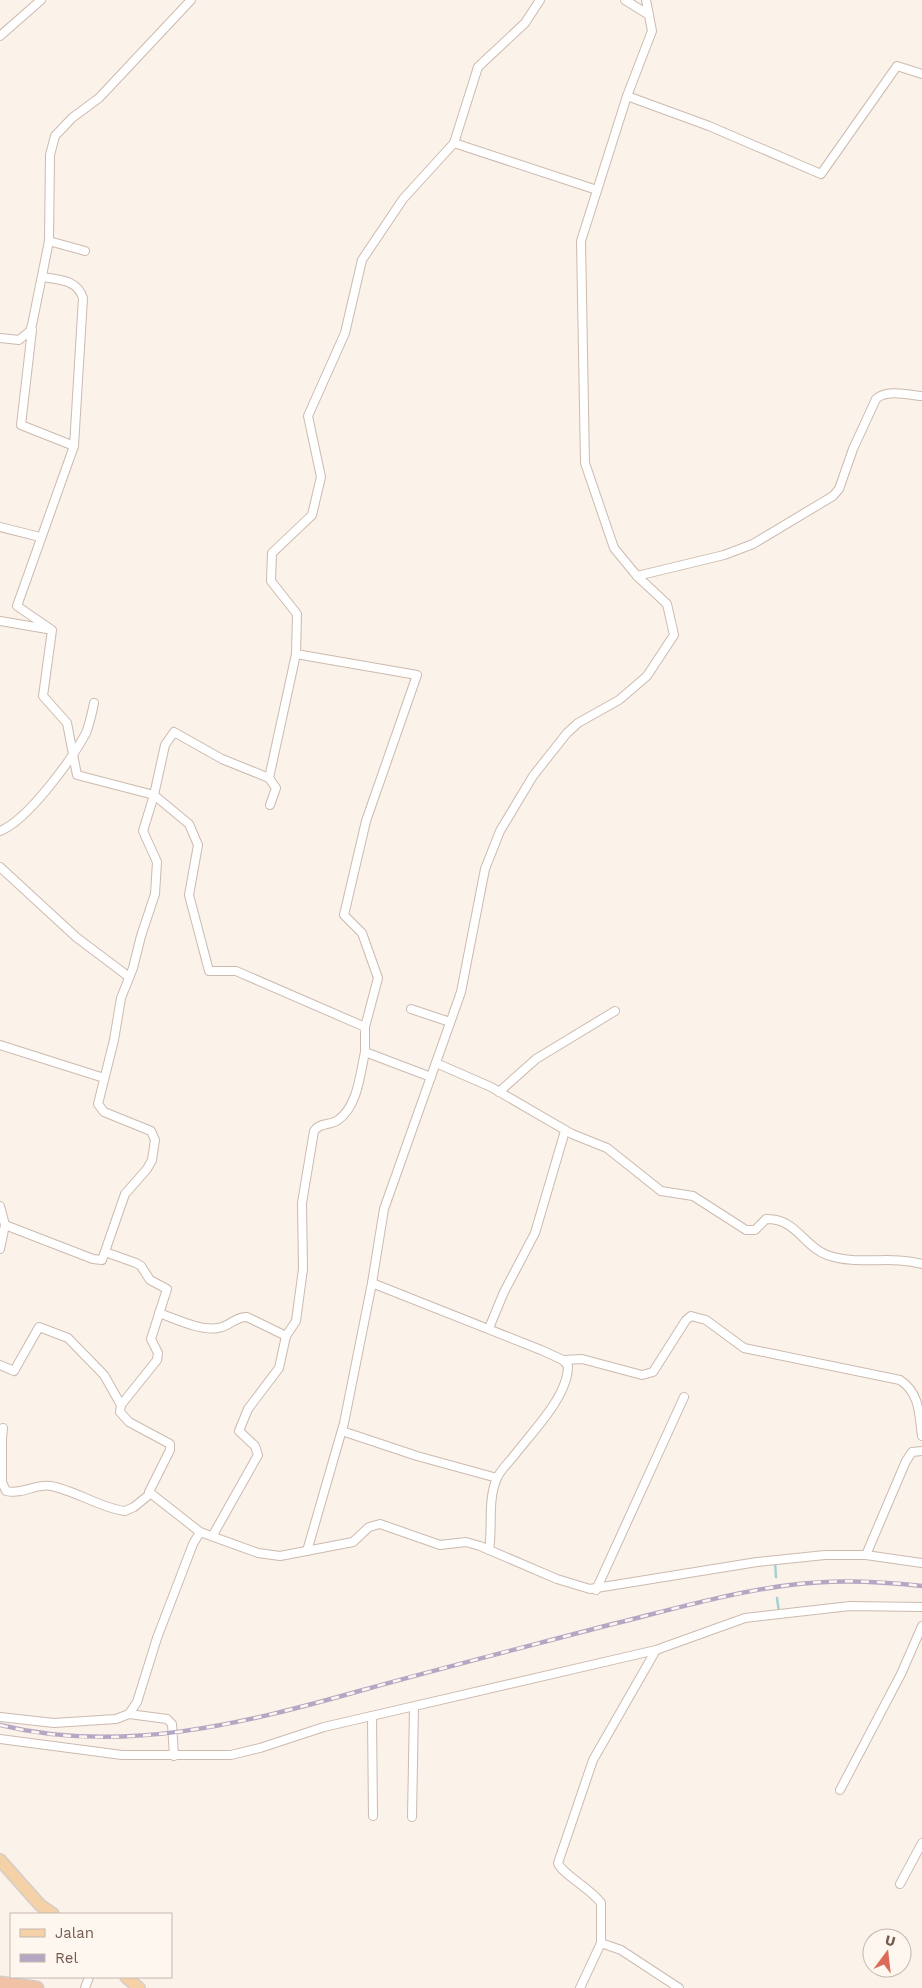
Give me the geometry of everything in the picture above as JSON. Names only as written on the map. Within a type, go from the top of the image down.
[{"type":"highway","points":[[5,1985],[37,1988]]},
{"type":"main road","points":[[0,1860],[40,1905],[52,1913]]},
{"type":"main road","points":[[127,1978],[139,1988]]},
{"type":"street","points":[[0,36],[41,0]]},
{"type":"street","points":[[0,338],[19,340],[30,331],[32,325],[49,241],[50,155],[55,136],[72,118],[99,98],[112,85],[191,0]]},
{"type":"street","points":[[269,778],[296,654],[297,614],[271,581],[272,553],[312,514],[321,477],[308,416],[345,333],[362,260],[403,200],[454,143],[478,67],[525,23],[540,0]]},
{"type":"street","points":[[626,0],[649,15]]},
{"type":"street","points":[[307,1551],[342,1431],[372,1283],[384,1209],[461,992],[485,869],[500,831],[533,776],[567,732],[578,723],[618,700],[647,676],[674,635],[667,604],[636,576],[614,548],[584,463],[581,241],[627,96],[652,31],[646,0]]},
{"type":"street","points":[[627,96],[710,126],[821,174],[897,66],[922,74]]},
{"type":"street","points":[[454,143],[598,190]]},
{"type":"street","points":[[49,241],[85,251]]},
{"type":"street","points":[[43,277],[69,282],[80,289],[84,298],[74,446],[17,606],[52,630]]},
{"type":"street","points":[[32,325],[21,425],[74,446]]},
{"type":"street","points":[[636,576],[724,555],[753,544],[818,507],[839,489],[853,449],[876,398],[881,394],[888,393],[922,396]]},
{"type":"street","points":[[0,527],[40,537]]},
{"type":"street","points":[[0,621],[52,630]]},
{"type":"street","points":[[52,630],[42,696],[67,723],[77,775],[154,795],[189,824],[198,845],[189,895],[209,970],[236,971],[365,1027]]},
{"type":"street","points":[[213,1535],[257,1458],[256,1446],[240,1433],[239,1428],[252,1402],[279,1368],[286,1336],[296,1321],[303,1269],[302,1203],[313,1137],[316,1128],[337,1121],[352,1102],[365,1052],[365,1027],[378,978],[362,932],[344,915],[366,822],[416,675],[296,654]]},
{"type":"street","points":[[0,830],[14,824],[34,803],[73,753],[86,732],[94,703]]},
{"type":"street","points":[[5,1224],[98,1261],[102,1260],[125,1194],[147,1169],[154,1151],[155,1140],[151,1130],[100,1109],[98,1104],[114,1040],[118,1006],[130,977],[155,894],[157,862],[142,832],[154,795],[165,745],[174,732],[222,759],[269,778],[276,788],[270,805]]},
{"type":"street","points":[[0,866],[76,937],[130,977]]},
{"type":"street","points":[[411,1009],[450,1022]]},
{"type":"street","points":[[500,1092],[536,1059],[615,1011]]},
{"type":"street","points":[[0,1045],[104,1078]]},
{"type":"street","points":[[365,1052],[431,1077]]},
{"type":"street","points":[[436,1063],[500,1092],[565,1131],[607,1148],[661,1191],[693,1196],[746,1230],[755,1230],[766,1220],[777,1220],[798,1230],[819,1251],[827,1255],[857,1260],[907,1260],[922,1264]]},
{"type":"street","points":[[489,1328],[504,1292],[534,1233],[565,1131]]},
{"type":"street","points":[[0,1206],[5,1224],[0,1249]]},
{"type":"street","points":[[105,1252],[142,1266],[150,1280],[167,1288],[151,1339],[158,1353],[157,1360],[121,1405],[120,1412],[129,1422],[171,1447],[149,1488],[150,1494],[200,1532],[263,1554],[280,1556],[353,1542],[369,1527],[380,1524],[440,1545],[466,1542],[557,1579],[582,1588],[596,1590],[757,1562],[825,1555],[866,1555],[922,1563]]},
{"type":"street","points":[[372,1283],[489,1328],[563,1360],[582,1359],[642,1375],[653,1372],[686,1320],[691,1316],[706,1320],[744,1348],[761,1354],[900,1380],[910,1386],[917,1402],[922,1436]]},
{"type":"street","points":[[160,1313],[212,1329],[223,1327],[242,1317],[248,1318],[286,1336]]},
{"type":"street","points":[[0,1365],[14,1371],[39,1327],[68,1338],[104,1375],[121,1405]]},
{"type":"street","points":[[489,1550],[492,1530],[490,1511],[497,1478],[558,1398],[568,1372],[568,1366],[563,1360]]},
{"type":"street","points":[[596,1590],[684,1397]]},
{"type":"street","points":[[3,1428],[1,1439],[2,1482],[6,1491],[23,1492],[41,1486],[54,1486],[125,1511],[134,1507],[150,1494]]},
{"type":"street","points":[[342,1431],[425,1458],[497,1478]]},
{"type":"street","points":[[866,1555],[906,1461],[912,1452],[922,1451]]},
{"type":"street","points":[[129,1714],[137,1702],[157,1638],[193,1544],[200,1532]]},
{"type":"street","points":[[0,1739],[100,1753],[174,1756],[231,1755],[324,1727],[656,1650],[745,1618],[814,1608],[850,1606],[922,1608]]},
{"type":"street","points":[[840,1790],[900,1674],[922,1626]]},
{"type":"street","points":[[580,1988],[601,1943],[601,1903],[589,1888],[560,1869],[558,1863],[593,1760],[656,1650]]},
{"type":"street","points":[[412,1817],[414,1706]]},
{"type":"street","points":[[0,1717],[10,1720],[54,1723],[116,1719],[129,1714],[167,1719],[172,1724],[174,1756]]},
{"type":"street","points":[[372,1716],[373,1816]]},
{"type":"street","points":[[900,1884],[922,1843]]},
{"type":"street","points":[[601,1943],[620,1950],[679,1988]]},
{"type":"waterway","points":[[775,1562],[776,1577]]},
{"type":"waterway","points":[[777,1598],[779,1612]]},
{"type":"railway","points":[[0,1725],[46,1733],[91,1737],[137,1736],[183,1731],[274,1714],[601,1627],[695,1603],[766,1588],[840,1581],[922,1586]]}]
